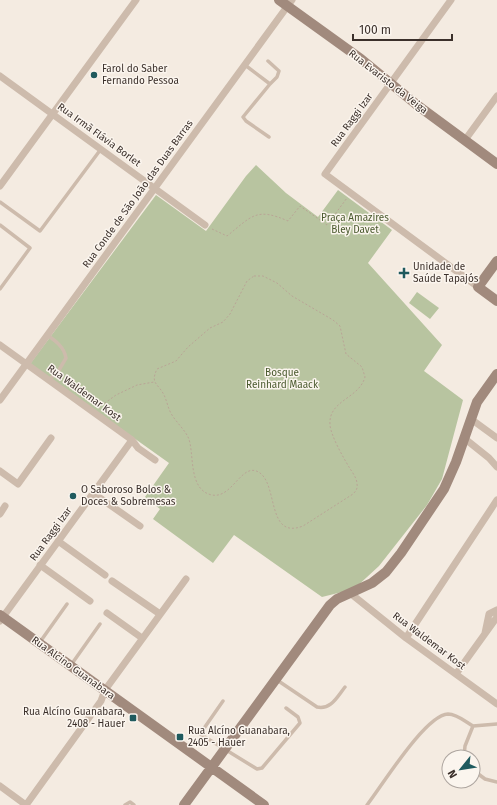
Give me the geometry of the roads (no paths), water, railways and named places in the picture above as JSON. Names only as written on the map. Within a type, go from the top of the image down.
[{"type":"street","points":[[0,186],[136,0]]},
{"type":"street","name":"Rua Evaristo da Veiga","points":[[279,0],[290,3],[417,105],[497,164]]},
{"type":"street","name":"Rua Raggi Izar","points":[[451,0],[325,174],[478,286]]},
{"type":"street","name":"Rua Conde de São João das Duas Barras","points":[[0,400],[290,3]]},
{"type":"street","name":"Rua Irmã Flávia Borlet","points":[[0,76],[205,225]]},
{"type":"street","points":[[465,140],[497,96]]},
{"type":"street","points":[[497,261],[478,286],[497,301]]},
{"type":"street","name":"Rua Waldemar Kost","points":[[0,345],[132,440],[138,448],[154,460]]},
{"type":"street","points":[[184,805],[330,605],[337,599],[379,578],[397,558],[438,500],[451,474],[481,396],[497,374]]},
{"type":"street","points":[[471,419],[497,438]]},
{"type":"street","points":[[0,471],[18,484],[51,438]]},
{"type":"street","points":[[464,438],[489,458],[497,467]]},
{"type":"street","name":"Rua Raggi Izar","points":[[1,617],[132,440]]},
{"type":"street","points":[[93,493],[140,526]]},
{"type":"street","points":[[406,638],[497,500]]},
{"type":"street","points":[[0,514],[5,506]]},
{"type":"street","points":[[58,541],[105,575]]},
{"type":"street","points":[[40,565],[90,601]]},
{"type":"street","points":[[0,786],[26,805],[101,701],[105,690],[186,579]]},
{"type":"street","points":[[112,581],[160,614]]},
{"type":"street","name":"Rua Waldemar Kost","points":[[350,593],[406,638],[497,704]]},
{"type":"street","points":[[485,633],[489,614],[497,610]]},
{"type":"street","points":[[107,613],[142,638]]},
{"type":"street","name":"Rua Alcino Guanabara","points":[[1,617],[264,805]]},
{"type":"street","points":[[456,674],[497,617]]},
{"type":"lane","points":[[268,61],[279,71],[277,77],[243,118],[269,137]]},
{"type":"lane","points":[[245,65],[270,84]]},
{"type":"lane","points":[[0,202],[40,231],[101,149]]},
{"type":"lane","points":[[0,225],[30,248],[0,289]]},
{"type":"lane","points":[[47,335],[58,343],[65,353],[66,358],[64,365],[49,380]]},
{"type":"lane","points":[[39,643],[67,604]]},
{"type":"lane","points":[[70,665],[100,624]]},
{"type":"lane","points":[[276,679],[318,707],[324,709],[330,706],[345,687]]},
{"type":"lane","points":[[223,701],[200,734],[260,769],[300,722],[298,717],[286,708]]},
{"type":"lane","points":[[368,805],[416,739],[427,726],[443,715],[455,715],[473,726],[497,724]]},
{"type":"lane","points":[[465,749],[473,726]]},
{"type":"lane","points":[[481,776],[486,779],[497,782]]},
{"type":"lane","points":[[125,805],[130,802],[134,805]]},
{"type":"place","name":"Farol do Saber Fernando Pessoa","points":[[94,75]]},
{"type":"place","name":"Unidade de Saúde Tapajós","points":[[404,273]]},
{"type":"place","name":"O Saboroso Bolos & Doces & Sobremesas","points":[[73,496]]},
{"type":"place","name":"Rua Alcíno Guanabara, 2408 - Hauer","points":[[133,718]]},
{"type":"place","name":"Rua Alcíno Guanabara, 2405 - Hauer","points":[[180,737]]},
{"type":"park label","name":"Praça Amazires Bley Davet","points":[[355,224]]},
{"type":"park label","name":"Bosque Reinhard Maack","points":[[282,378]]}]
